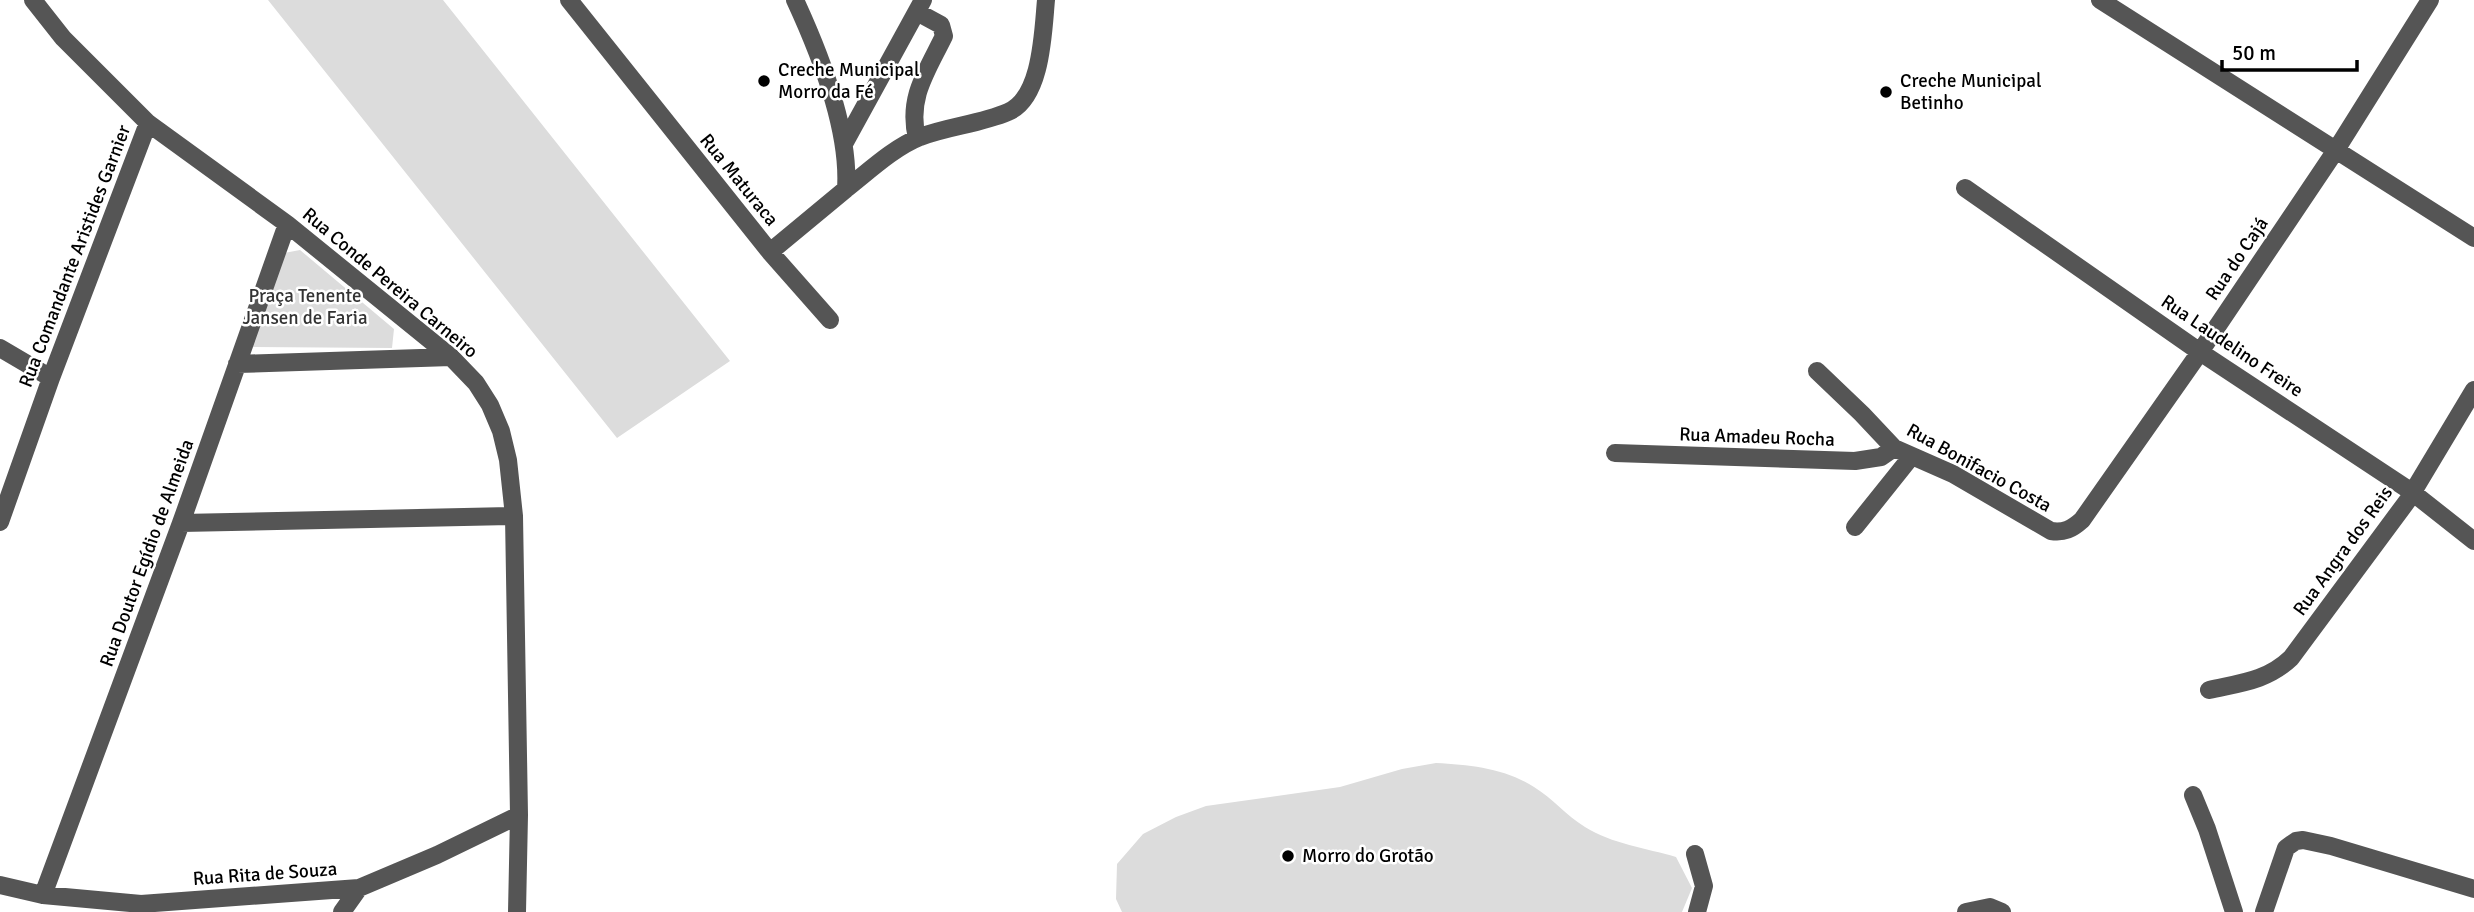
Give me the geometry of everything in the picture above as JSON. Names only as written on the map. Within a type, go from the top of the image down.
[{"type":"street","name":"Rua Conde Pereira Carneiro","points":[[33,0],[63,38],[148,122],[287,224],[451,357],[476,383],[490,405],[501,431],[508,460],[514,516],[519,814],[517,912]]},
{"type":"street","name":"Rua Maturaca","points":[[569,0],[770,252],[887,157],[918,138],[1011,111],[1020,104],[1036,72],[1042,48],[1046,0]]},
{"type":"street","points":[[795,0],[826,75],[845,145],[848,165],[846,189]]},
{"type":"street","points":[[2100,0],[2474,238]]},
{"type":"street","name":"Rua do Cajá","points":[[2066,531],[2082,520],[2200,352],[2336,150],[2430,0]]},
{"type":"street","points":[[845,145],[920,6],[941,25],[944,36],[916,93],[913,122],[918,138]]},
{"type":"street","name":"Rua Comandante Aristides Garnier","points":[[0,523],[51,378],[148,122]]},
{"type":"street","name":"Rua Laudelino Freire","points":[[1965,188],[2200,352],[2412,492],[2474,541]]},
{"type":"street","name":"Rua Doutor Egídio de Almeida","points":[[43,895],[181,523],[287,224]]},
{"type":"street","points":[[770,252],[830,320]]},
{"type":"street","points":[[0,348],[51,378]]},
{"type":"street","points":[[237,364],[451,357]]},
{"type":"street","name":"Rua Bonifacio Costa","points":[[1817,371],[1894,448],[1953,474],[2051,531],[2066,531]]},
{"type":"street","name":"Rua Angra dos Reis","points":[[2209,690],[2257,679],[2277,671],[2291,658],[2412,492],[2474,390]]},
{"type":"street","name":"Rua Amadeu Rocha","points":[[1615,453],[1855,461],[1881,457],[1894,448]]},
{"type":"street","points":[[1855,527],[1911,457]]},
{"type":"street","points":[[181,523],[514,516]]},
{"type":"street","points":[[2193,795],[2207,828],[2234,912]]},
{"type":"street","name":"Rua Rita de Souza","points":[[0,885],[43,895],[141,904],[359,888],[437,855],[519,814]]},
{"type":"street","points":[[2264,912],[2286,848],[2303,840],[2474,889]]},
{"type":"street","points":[[1696,854],[1704,886],[1697,912]]},
{"type":"street","points":[[342,912],[359,888]]},
{"type":"street","points":[[1966,912],[1990,907],[2002,912]]},
{"type":"green space","points":[[268,0],[443,0],[730,361],[617,438]]},
{"type":"green space","name":"Praça Tenente Jansen de Faria","points":[[300,250],[394,329],[392,348],[249,347],[279,254]]},
{"type":"green space","points":[[1436,763],[1474,766],[1511,776],[1541,791],[1578,823],[1595,833],[1676,857],[1692,888],[1682,912],[1122,912],[1116,899],[1117,864],[1143,834],[1176,817],[1206,806],[1340,787],[1402,769]]},
{"type":"place","name":"Creche Municipal Morro da Fé","points":[[764,81]]},
{"type":"place","name":"Creche Municipal Betinho","points":[[1886,92]]},
{"type":"place","name":"Morro do Grotão","points":[[1288,856]]}]
